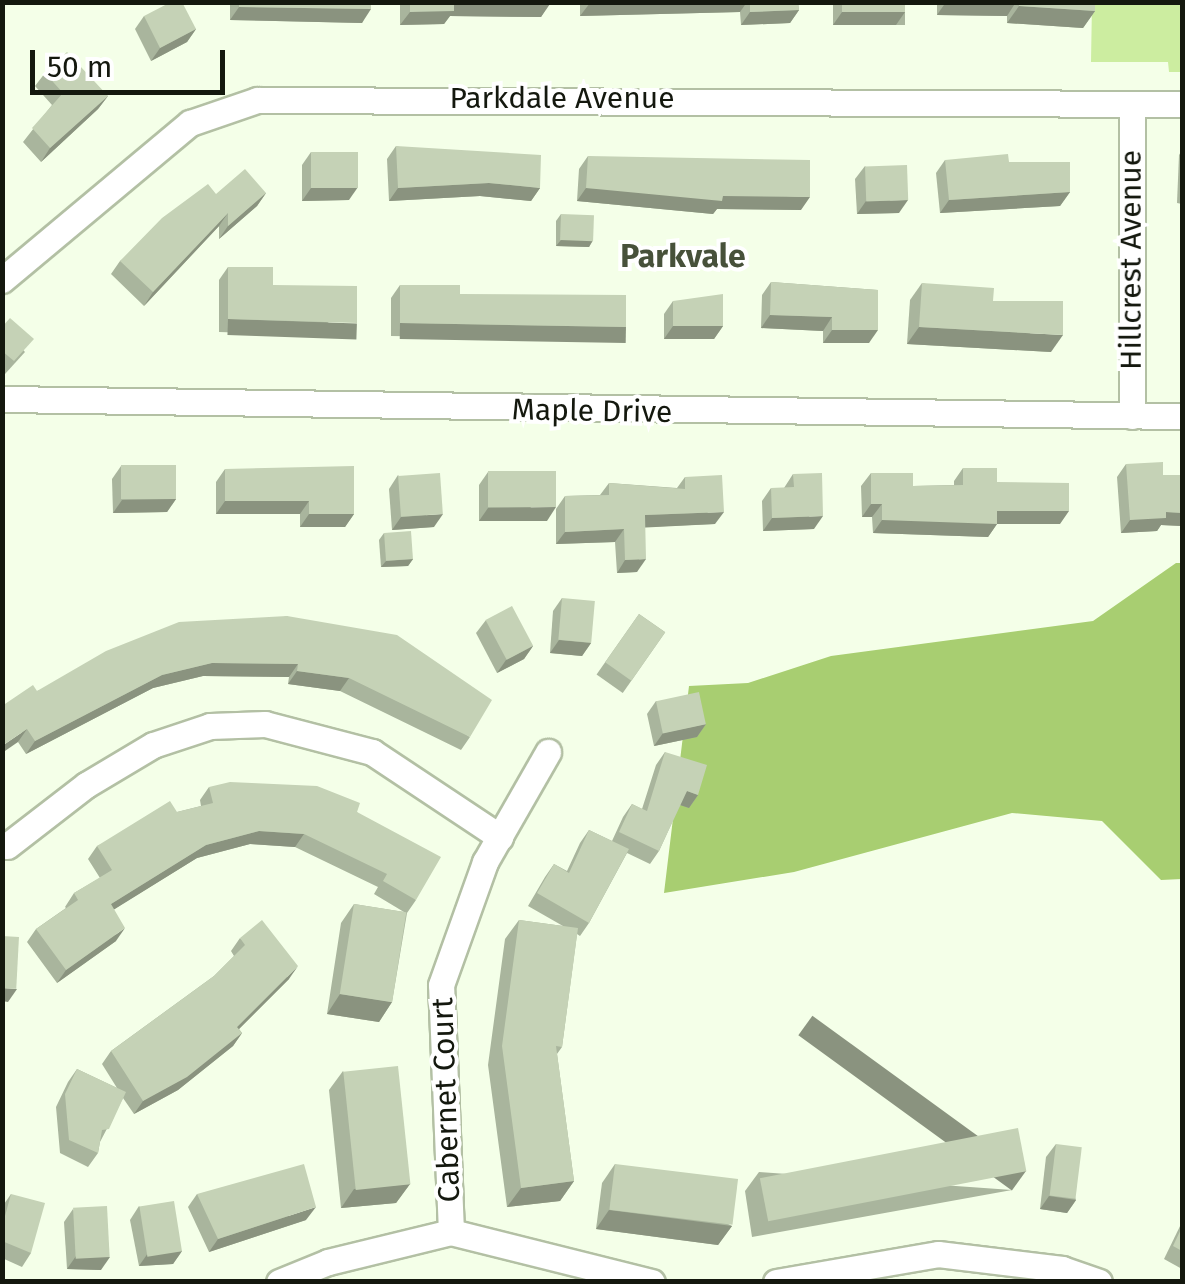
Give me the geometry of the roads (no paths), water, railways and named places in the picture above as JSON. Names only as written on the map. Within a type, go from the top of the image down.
[{"type":"street","name":"Parkdale Avenue","points":[[2,280],[190,123],[258,100],[1182,104]]},
{"type":"street","name":"Hillcrest Avenue","points":[[1132,104],[1132,416]]},
{"type":"street","name":"Maple Drive","points":[[2,399],[1182,416]]},
{"type":"street","points":[[7,846],[86,785],[153,745],[210,726],[247,725],[319,735],[372,752],[500,837]]},
{"type":"street","name":"Cabernet Court","points":[[452,1232],[442,985],[454,937],[500,837],[548,752]]},
{"type":"street","points":[[280,1282],[328,1262],[452,1232],[652,1282]]},
{"type":"street","points":[[776,1282],[938,1254],[1062,1269],[1099,1282]]},
{"type":"district","name":"Parkvale","points":[[683,256]]}]
